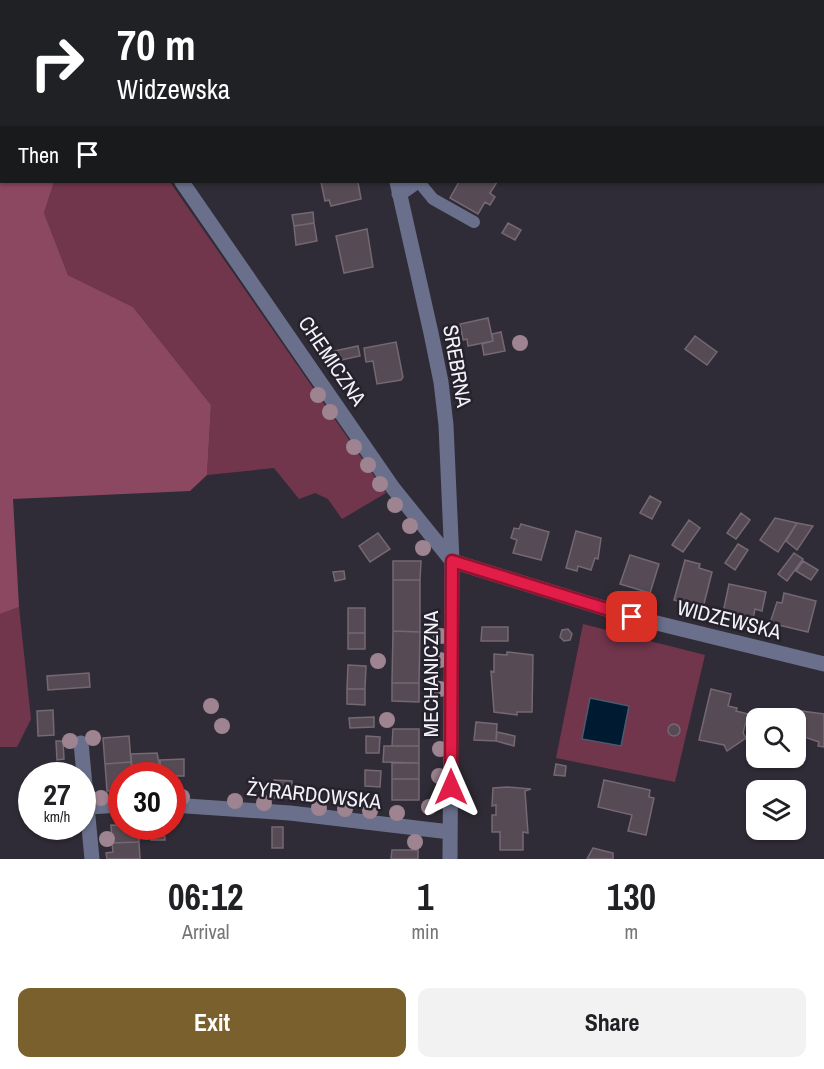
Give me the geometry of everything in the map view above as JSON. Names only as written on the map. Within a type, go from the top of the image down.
[{"type":"street","name":"CHEMICZNA","points":[[183,183],[393,488],[452,561]]},
{"type":"street","points":[[398,188],[414,183]]},
{"type":"street","name":"SREBRNA","points":[[398,188],[441,382],[446,425],[452,561]]},
{"type":"street","name":"WIDZEWSKA","points":[[452,561],[632,617],[824,664]]},
{"type":"street","name":"MECHANICZNA","points":[[450,859],[452,561]]},
{"type":"street","points":[[81,743],[83,762]]},
{"type":"street","name":"ŻYRARDOWSKA","points":[[186,806],[291,813],[450,832]]},
{"type":"street","points":[[90,840],[92,859]]},
{"type":"lane","points":[[418,183],[433,199],[474,222]]},
{"type":"shaded area","points":[[0,183],[54,183],[44,213],[68,275],[133,307],[211,405],[207,475],[190,491],[13,499],[19,607],[0,614]]},
{"type":"shaded area","points":[[54,183],[171,183],[386,493],[342,519],[328,499],[315,493],[299,499],[274,468],[207,475],[211,405],[133,307],[68,275],[44,213]]},
{"type":"shaded area","points":[[19,607],[31,719],[17,747],[0,747],[0,614]]},
{"type":"shaded area","points":[[583,624],[705,655],[675,782],[556,758]]},
{"type":"water","points":[[590,698],[629,706],[621,746],[582,739]]},
{"type":"building","points":[[321,183],[358,183],[361,199],[331,206],[329,200],[325,201]]},
{"type":"building","points":[[458,183],[496,183],[490,193],[495,197],[490,205],[485,202],[478,214],[450,198]]},
{"type":"building","points":[[313,212],[314,223],[294,226],[292,215]]},
{"type":"building","points":[[314,223],[317,241],[296,245],[294,226]]},
{"type":"building","points":[[508,223],[521,230],[515,240],[502,233]]},
{"type":"building","points":[[367,229],[373,267],[344,273],[336,236]]},
{"type":"building","points":[[488,318],[493,341],[468,346],[467,339],[463,340],[460,324]]},
{"type":"building","points":[[501,332],[505,351],[484,355],[482,344],[493,341],[492,334]]},
{"type":"building","points":[[695,336],[717,352],[707,365],[685,349]]},
{"type":"building","points":[[396,342],[403,377],[401,380],[377,384],[373,361],[366,362],[364,348]]},
{"type":"building","points":[[358,346],[360,356],[327,363],[325,353]]},
{"type":"building","points":[[650,496],[661,502],[652,519],[640,513]]},
{"type":"building","points":[[741,513],[750,520],[736,539],[727,533]]},
{"type":"building","points":[[775,518],[797,523],[778,552],[760,540]]},
{"type":"building","points":[[689,520],[700,528],[683,552],[672,545]]},
{"type":"building","points":[[797,523],[813,526],[797,550],[786,541]]},
{"type":"building","points":[[521,524],[549,532],[541,560],[513,553],[517,540],[511,538],[514,528],[519,529]]},
{"type":"building","points":[[576,531],[601,538],[598,559],[595,558],[591,570],[578,566],[577,571],[566,568]]},
{"type":"building","points":[[378,533],[390,549],[370,562],[359,546]]},
{"type":"building","points":[[738,544],[748,550],[735,570],[725,563]]},
{"type":"building","points":[[794,553],[803,559],[787,581],[778,574]]},
{"type":"building","points":[[630,555],[659,564],[650,593],[620,584]]},
{"type":"building","points":[[685,560],[700,564],[699,568],[712,572],[703,608],[674,600]]},
{"type":"building","points":[[393,561],[421,561],[420,580],[393,580]]},
{"type":"building","points":[[803,561],[818,570],[811,580],[796,571]]},
{"type":"building","points":[[344,571],[345,579],[335,581],[333,572]]},
{"type":"building","points":[[393,580],[420,580],[420,632],[393,631]]},
{"type":"building","points":[[729,584],[766,592],[762,611],[755,609],[753,619],[723,613]]},
{"type":"building","points":[[784,593],[816,601],[808,632],[770,623],[777,602],[782,603]]},
{"type":"building","points":[[348,608],[365,608],[365,633],[348,633]]},
{"type":"building","points":[[482,627],[508,627],[508,641],[481,641]]},
{"type":"building","points":[[568,629],[572,634],[570,640],[564,641],[560,637],[562,630]]},
{"type":"building","points":[[393,631],[420,632],[419,683],[392,683]]},
{"type":"building","points":[[348,633],[365,633],[365,649],[348,649]]},
{"type":"building","points":[[507,652],[533,655],[532,712],[517,712],[517,715],[494,712],[491,671],[494,672],[494,654],[507,655]]},
{"type":"building","points":[[348,665],[366,666],[365,689],[347,689]]},
{"type":"building","points":[[89,673],[90,687],[48,690],[47,676]]},
{"type":"building","points":[[392,683],[419,683],[419,702],[392,701]]},
{"type":"building","points":[[347,689],[365,689],[365,705],[347,704]]},
{"type":"building","points":[[711,689],[731,694],[728,706],[746,714],[743,733],[746,738],[727,751],[724,745],[699,740]]},
{"type":"building","points":[[53,710],[54,735],[38,736],[37,711]]},
{"type":"building","points":[[806,712],[824,714],[824,747],[818,746],[819,742],[806,737]]},
{"type":"building","points":[[374,717],[374,727],[350,728],[349,718]]},
{"type":"building","points":[[476,722],[497,724],[496,741],[474,740]]},
{"type":"building","points":[[676,724],[679,725],[679,735],[672,736],[669,735],[668,728],[669,725]]},
{"type":"building","points":[[393,729],[419,729],[419,746],[392,746]]},
{"type":"building","points":[[497,732],[515,736],[514,746],[496,741]]},
{"type":"building","points":[[129,736],[131,762],[105,764],[103,738]]},
{"type":"building","points":[[366,736],[380,737],[379,753],[366,753]]},
{"type":"building","points":[[56,741],[63,741],[64,759],[57,760]]},
{"type":"building","points":[[384,746],[419,746],[419,763],[383,762]]},
{"type":"building","points":[[157,753],[159,762],[132,762],[131,754]]},
{"type":"building","points":[[184,759],[184,762],[160,762],[160,760]]},
{"type":"building","points":[[392,763],[419,763],[419,779],[392,779]]},
{"type":"building","points":[[105,764],[108,764],[108,791],[107,791]]},
{"type":"building","points":[[556,764],[566,766],[565,776],[554,775]]},
{"type":"building","points":[[365,770],[381,771],[380,787],[365,786]]},
{"type":"building","points":[[392,779],[419,779],[419,800],[392,800]]},
{"type":"building","points":[[274,780],[292,781],[291,798],[274,798]]},
{"type":"building","points":[[604,780],[650,790],[649,797],[654,798],[646,835],[628,831],[632,815],[598,807]]},
{"type":"building","points":[[493,788],[531,789],[525,791],[528,833],[523,832],[523,850],[500,850],[500,832],[492,832],[492,815],[496,815],[496,805],[492,806]]},
{"type":"building","points":[[346,792],[357,793],[356,805],[344,804]]},
{"type":"building","points":[[272,827],[283,827],[283,848],[272,848]]},
{"type":"building","points":[[112,840],[139,840],[139,842],[112,843]]},
{"type":"building","points":[[139,842],[140,859],[107,859],[106,853],[113,852],[112,843]]},
{"type":"building","points":[[593,848],[613,853],[613,859],[587,859]]},
{"type":"building","points":[[392,850],[418,850],[418,859],[391,859]]},
{"type":"route","points":[[451,787],[452,561],[632,617]]}]
